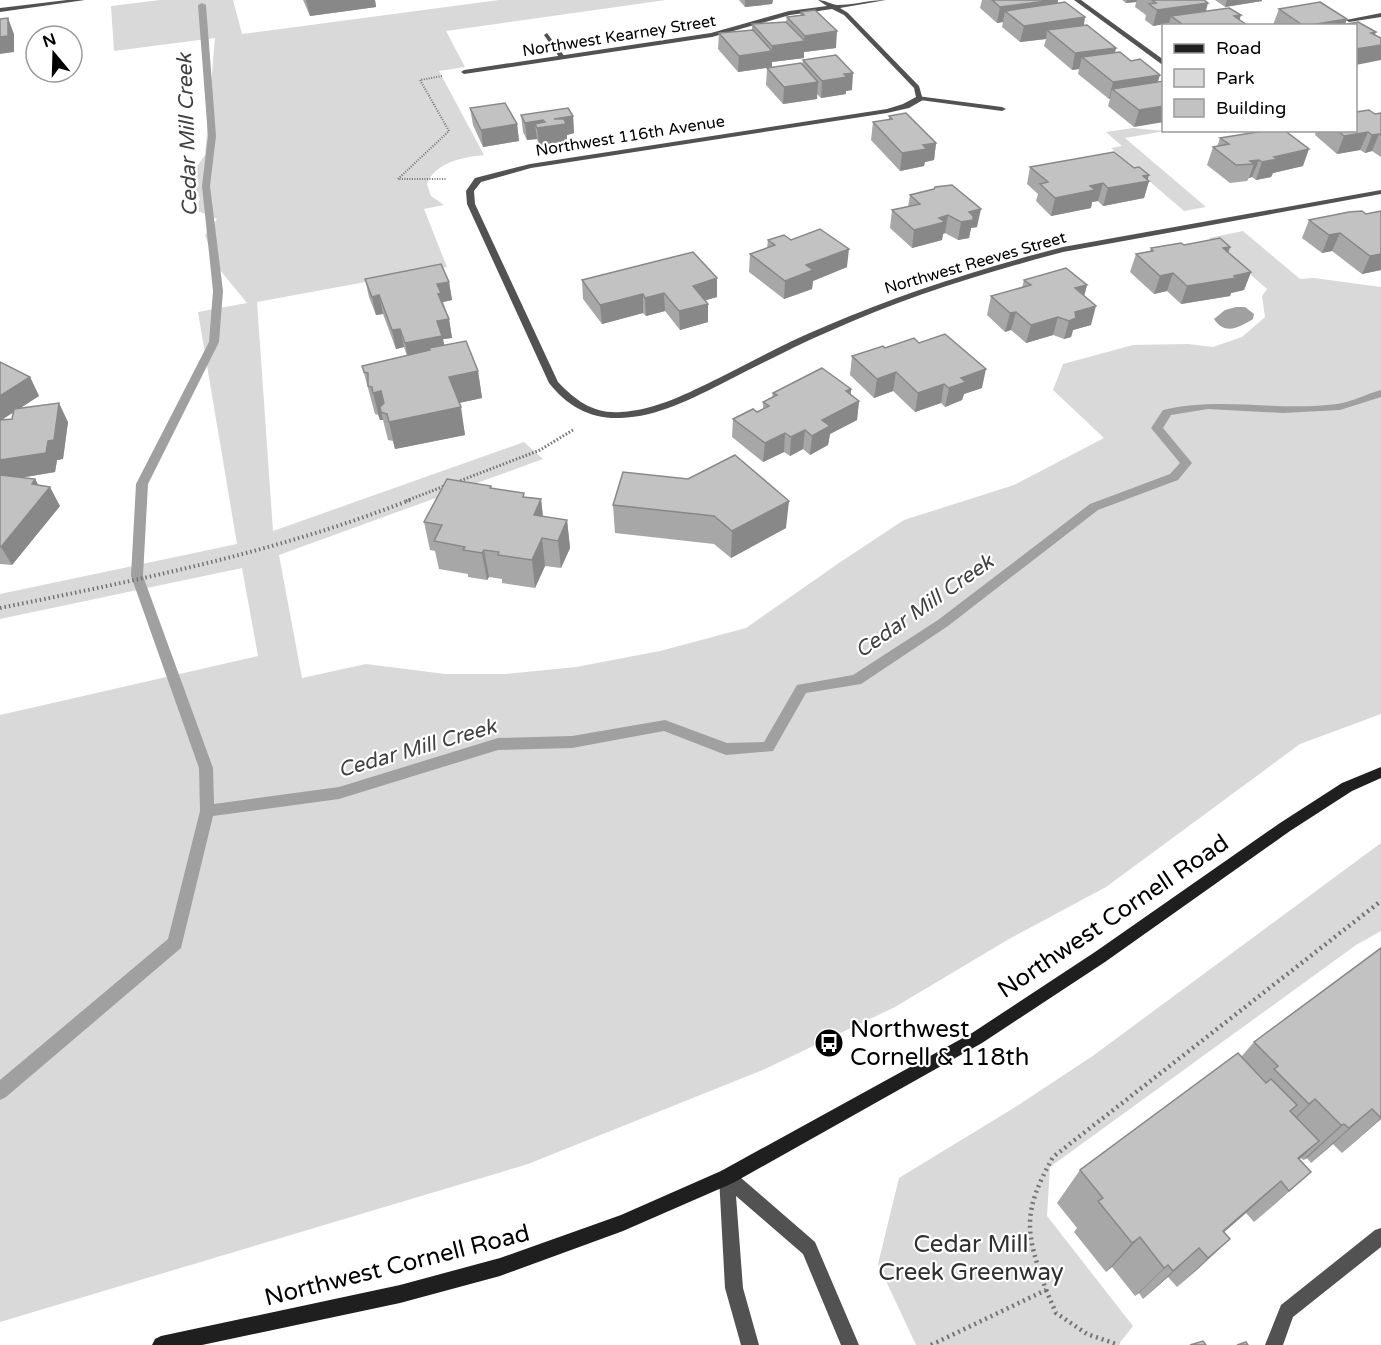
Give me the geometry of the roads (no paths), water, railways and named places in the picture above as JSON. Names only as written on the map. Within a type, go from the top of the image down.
[{"type":"main road","name":"Northwest Cornell Road","points":[[161,1345],[400,1294],[500,1267],[623,1223],[727,1177],[977,1038],[1100,957],[1285,827],[1347,787],[1381,772]]},
{"type":"street","points":[[0,10],[82,0]]},
{"type":"street","points":[[821,0],[836,6],[846,14],[908,76],[917,87],[920,98],[1002,109]]},
{"type":"street","name":"Northwest Kearney Street","points":[[464,72],[712,35],[789,13],[883,0]]},
{"type":"street","points":[[1077,0],[1162,63]]},
{"type":"street","points":[[1349,20],[1381,15]]},
{"type":"street","points":[[547,35],[562,57]]},
{"type":"street","name":"Northwest 116th Avenue","points":[[596,415],[565,397],[554,383],[471,204],[470,191],[478,180],[530,166],[887,111],[906,106],[920,98]]},
{"type":"street","name":"Northwest Reeves Street","points":[[596,415],[633,414],[668,405],[826,329],[883,305],[1018,261],[1063,250],[1381,192]]},
{"type":"street","points":[[727,1177],[734,1288],[750,1345]]},
{"type":"street","points":[[727,1177],[809,1248],[850,1345]]},
{"type":"street","points":[[1274,1345],[1287,1311],[1381,1236]]},
{"type":"waterway","name":"Cedar Mill Creek","points":[[202,5],[212,136],[206,186],[218,291],[214,342],[142,484],[137,576],[206,768],[207,811]]},
{"type":"waterway","name":"Cedar Mill Creek","points":[[207,811],[339,793],[498,744],[572,742],[665,725],[726,749],[768,747],[802,689],[856,680],[943,623],[1094,507],[1174,477],[1186,463],[1157,428],[1167,412],[1208,406],[1283,410],[1340,407],[1381,393]]},
{"type":"waterway","name":"Cedar Mill Creek","points":[[0,1091],[175,943],[207,811]]},
{"type":"place","name":"Northwest Cornell & 118th","points":[[829,1043]]},
{"type":"park label","name":"Cedar Mill Creek Greenway","points":[[971,1258]]}]
